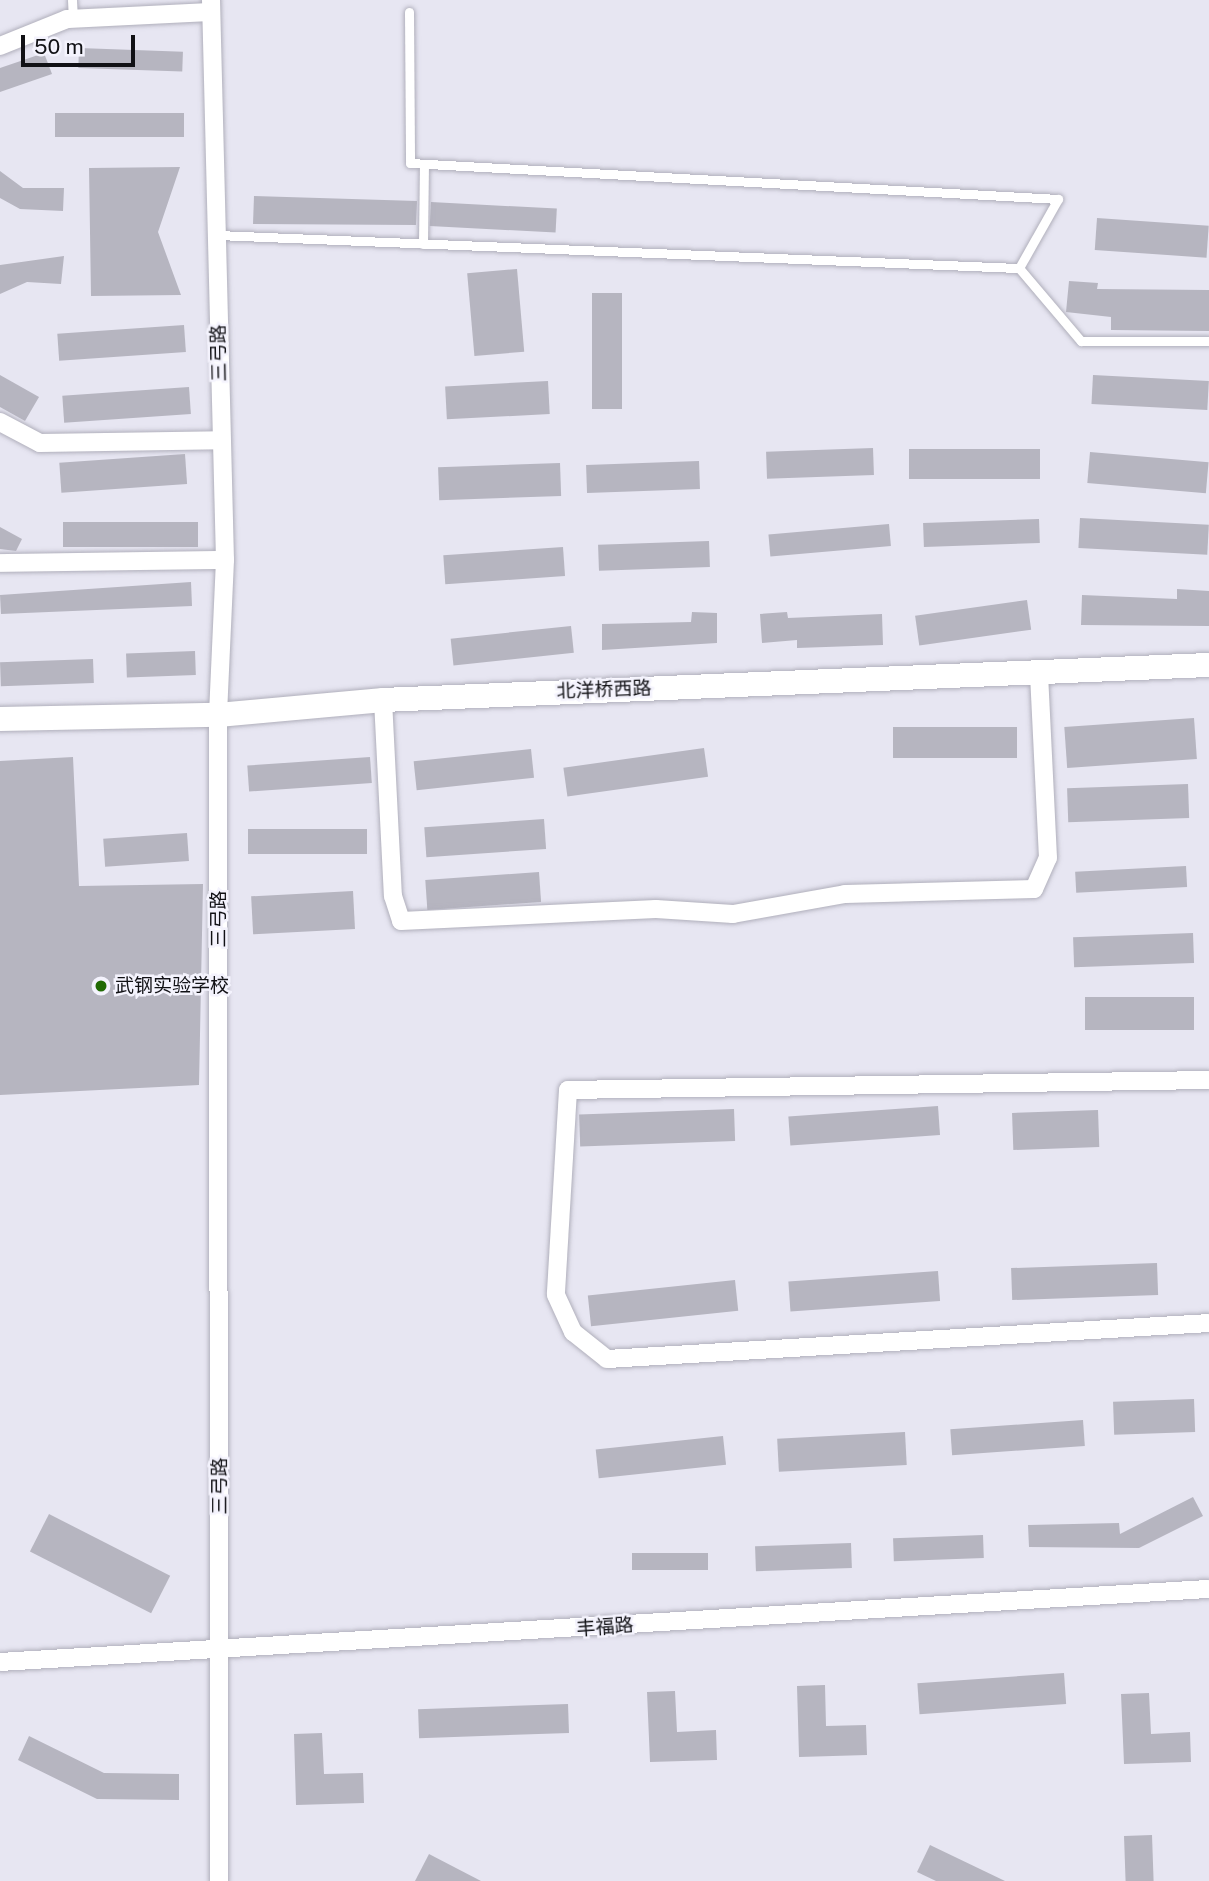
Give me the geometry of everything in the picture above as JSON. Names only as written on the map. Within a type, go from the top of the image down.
[{"type":"main road","name":"北洋桥西路","points":[[0,719],[218,715],[383,699],[1209,665]]},
{"type":"street","points":[[0,46],[73,19],[211,6]]},
{"type":"street","name":"三弓路","points":[[211,6],[225,560],[218,715],[221,1651],[219,1881]]},
{"type":"street","points":[[0,422],[40,443],[221,440]]},
{"type":"street","points":[[0,564],[225,560]]},
{"type":"street","points":[[383,699],[393,896],[401,920],[656,909],[733,914],[845,894],[1034,889],[1048,858],[1039,672]]},
{"type":"street","points":[[1209,1080],[568,1090],[556,1295],[573,1332],[607,1359],[1209,1323]]},
{"type":"street","name":"丰福路","points":[[0,1662],[221,1651],[1209,1589]]},
{"type":"lane","points":[[72,0],[73,19]]},
{"type":"lane","points":[[409,12],[410,163],[1058,199],[1019,268]]},
{"type":"lane","points":[[423,244],[424,164]]},
{"type":"lane","points":[[217,234],[1019,268],[1081,341],[1209,341]]},
{"type":"building","points":[[79,48],[183,52],[182,72],[78,68]]},
{"type":"building","points":[[44,53],[52,74],[0,92],[0,68]]},
{"type":"building","points":[[55,113],[184,113],[184,137],[55,137]]},
{"type":"building","points":[[180,167],[158,232],[181,295],[91,296],[89,168]]},
{"type":"building","points":[[0,171],[23,188],[64,188],[63,211],[20,209],[0,198]]},
{"type":"building","points":[[254,196],[417,201],[416,225],[253,224]]},
{"type":"building","points":[[431,202],[557,209],[556,233],[430,226]]},
{"type":"building","points":[[1097,218],[1209,226],[1206,258],[1095,250]]},
{"type":"building","points":[[64,256],[61,284],[27,282],[0,294],[0,265]]},
{"type":"building","points":[[517,269],[524,352],[474,356],[467,273]]},
{"type":"building","points":[[1069,281],[1098,283],[1097,289],[1209,290],[1209,331],[1111,330],[1111,317],[1066,312]]},
{"type":"building","points":[[592,293],[622,293],[622,409],[592,409]]},
{"type":"building","points":[[184,325],[186,352],[59,361],[57,334]]},
{"type":"building","points":[[0,375],[39,397],[25,421],[0,407]]},
{"type":"building","points":[[1093,375],[1209,381],[1207,410],[1091,404]]},
{"type":"building","points":[[548,381],[550,414],[447,419],[445,386]]},
{"type":"building","points":[[189,387],[191,414],[64,423],[62,396]]},
{"type":"building","points":[[873,448],[874,475],[767,479],[766,452]]},
{"type":"building","points":[[909,449],[1040,449],[1040,479],[909,479]]},
{"type":"building","points":[[1090,452],[1209,462],[1206,493],[1087,483]]},
{"type":"building","points":[[185,454],[187,484],[61,493],[59,463]]},
{"type":"building","points":[[699,461],[700,489],[587,493],[586,465]]},
{"type":"building","points":[[560,463],[561,496],[439,500],[438,467]]},
{"type":"building","points":[[1080,518],[1209,525],[1207,555],[1078,548]]},
{"type":"building","points":[[1039,519],[1040,543],[924,547],[923,523]]},
{"type":"building","points":[[63,522],[198,522],[198,547],[63,547]]},
{"type":"building","points":[[889,524],[891,546],[770,556],[768,535]]},
{"type":"building","points":[[0,527],[22,539],[16,551],[0,549]]},
{"type":"building","points":[[709,541],[710,567],[599,571],[598,545]]},
{"type":"building","points":[[563,547],[565,576],[445,584],[443,555]]},
{"type":"building","points":[[191,582],[192,606],[1,614],[0,595]]},
{"type":"building","points":[[1177,589],[1209,591],[1209,626],[1081,625],[1082,595],[1177,599]]},
{"type":"building","points":[[1027,600],[1031,630],[919,645],[915,616]]},
{"type":"building","points":[[692,612],[717,613],[717,643],[602,650],[602,624],[691,622]]},
{"type":"building","points":[[787,612],[788,618],[882,614],[883,645],[797,648],[797,640],[762,643],[760,614]]},
{"type":"building","points":[[571,626],[574,653],[453,666],[451,639]]},
{"type":"building","points":[[195,651],[196,675],[127,677],[126,653]]},
{"type":"building","points":[[93,659],[94,683],[1,686],[0,662]]},
{"type":"building","points":[[1194,718],[1197,759],[1067,768],[1064,727]]},
{"type":"building","points":[[893,727],[1017,727],[1017,758],[893,758]]},
{"type":"building","points":[[704,748],[708,777],[567,796],[563,768]]},
{"type":"building","points":[[531,749],[534,778],[417,790],[414,761]]},
{"type":"building","name":"武钢实验学校","points":[[73,757],[79,886],[203,884],[199,1085],[0,1095],[0,761]]},
{"type":"building","points":[[370,757],[372,783],[249,792],[247,766]]},
{"type":"building","points":[[1188,784],[1189,818],[1068,822],[1067,788]]},
{"type":"building","points":[[544,819],[546,849],[426,857],[424,827]]},
{"type":"building","points":[[248,829],[367,829],[367,854],[248,854]]},
{"type":"building","points":[[187,833],[189,861],[105,867],[103,839]]},
{"type":"building","points":[[1186,866],[1187,887],[1076,893],[1075,872]]},
{"type":"building","points":[[539,872],[541,902],[427,910],[425,880]]},
{"type":"building","points":[[353,891],[355,929],[253,934],[251,896]]},
{"type":"building","points":[[1193,933],[1194,963],[1074,967],[1073,937]]},
{"type":"building","points":[[1085,997],[1194,997],[1194,1030],[1085,1030]]},
{"type":"building","points":[[938,1106],[940,1135],[790,1145],[788,1116]]},
{"type":"building","points":[[734,1109],[735,1141],[580,1146],[579,1114]]},
{"type":"building","points":[[1098,1110],[1099,1147],[1013,1150],[1012,1113]]},
{"type":"building","points":[[1157,1263],[1158,1295],[1012,1300],[1011,1268]]},
{"type":"building","points":[[938,1271],[940,1301],[790,1311],[788,1281]]},
{"type":"building","points":[[735,1280],[738,1311],[591,1326],[588,1295]]},
{"type":"building","points":[[1194,1399],[1195,1432],[1114,1435],[1113,1402]]},
{"type":"building","points":[[1083,1420],[1085,1446],[952,1455],[950,1429]]},
{"type":"building","points":[[905,1432],[907,1465],[779,1472],[777,1439]]},
{"type":"building","points":[[723,1436],[726,1465],[599,1478],[596,1449]]},
{"type":"building","points":[[1193,1497],[1203,1516],[1139,1548],[1029,1547],[1028,1525],[1119,1523],[1120,1534]]},
{"type":"building","points":[[49,1514],[170,1576],[151,1613],[30,1551]]},
{"type":"building","points":[[983,1535],[984,1558],[894,1561],[893,1538]]},
{"type":"building","points":[[851,1543],[852,1568],[756,1571],[755,1546]]},
{"type":"building","points":[[632,1553],[708,1553],[708,1570],[632,1570]]},
{"type":"building","points":[[1064,1673],[1066,1704],[920,1714],[917,1683]]},
{"type":"building","points":[[825,1685],[826,1726],[866,1725],[867,1755],[799,1757],[797,1686]]},
{"type":"building","points":[[675,1691],[677,1732],[716,1730],[717,1760],[650,1762],[647,1692]]},
{"type":"building","points":[[1149,1693],[1151,1734],[1190,1732],[1191,1762],[1124,1764],[1121,1694]]},
{"type":"building","points":[[568,1704],[569,1733],[419,1738],[418,1709]]},
{"type":"building","points":[[322,1733],[324,1774],[363,1773],[364,1803],[296,1805],[294,1734]]},
{"type":"building","points":[[29,1736],[104,1773],[179,1774],[179,1800],[97,1799],[18,1760]]},
{"type":"building","points":[[1152,1835],[1154,1881],[1126,1881],[1124,1836]]},
{"type":"building","points":[[930,1845],[1005,1881],[936,1881],[917,1872]]},
{"type":"building","points":[[429,1854],[481,1881],[415,1881]]},
{"type":"place","name":"武钢实验学校","points":[[101,986]]}]
